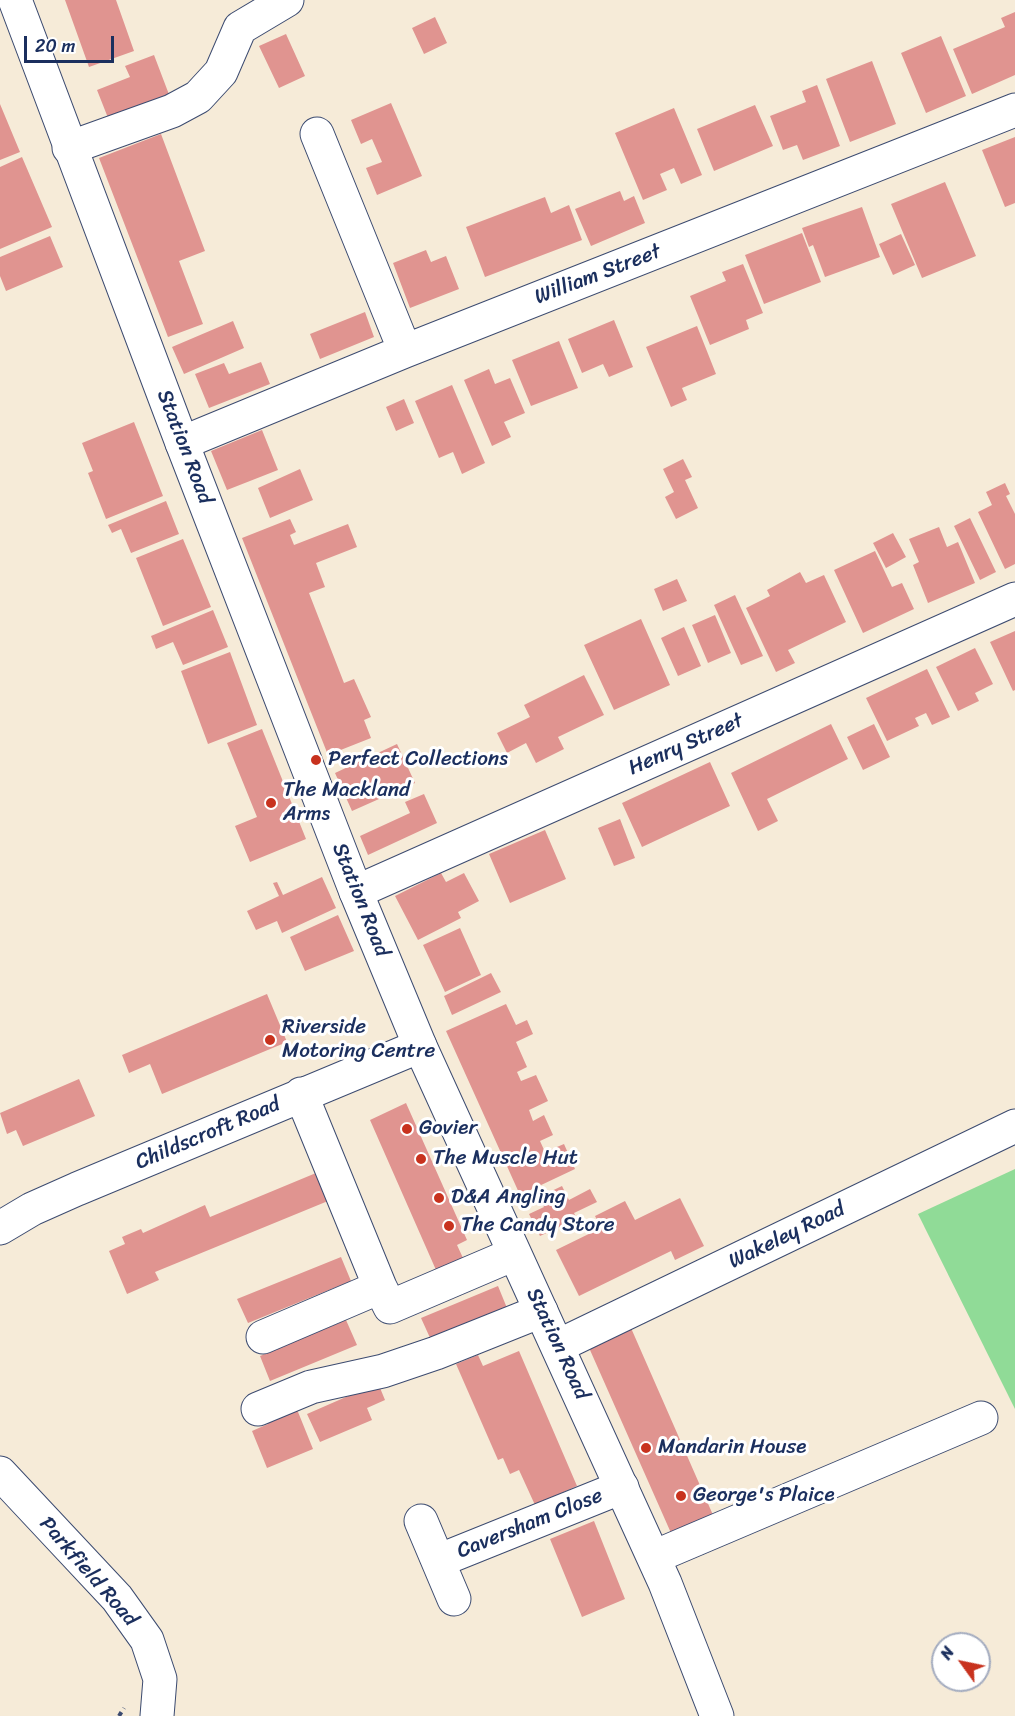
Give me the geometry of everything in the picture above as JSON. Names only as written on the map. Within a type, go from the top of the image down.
[{"type":"street","name":"Station Road","points":[[15,0],[69,148],[356,892],[420,1046],[654,1557],[717,1716]]},
{"type":"street","points":[[69,148],[172,111],[198,97],[221,72],[240,28],[287,0]]},
{"type":"street","name":"William Street","points":[[182,442],[405,351],[1015,110]]},
{"type":"street","points":[[317,134],[405,351]]},
{"type":"street","name":"Henry Street","points":[[356,892],[1015,599]]},
{"type":"street","name":"Childscroft Road","points":[[0,1228],[59,1197],[420,1046]]},
{"type":"street","points":[[301,1095],[380,1287],[390,1306],[514,1254]]},
{"type":"street","name":"Wakeley Road","points":[[558,1346],[1015,1126]]},
{"type":"street","points":[[263,1337],[380,1287]]},
{"type":"street","points":[[258,1409],[311,1387],[383,1371],[436,1353],[541,1311]]},
{"type":"street","points":[[654,1557],[981,1418]]},
{"type":"street","name":"Parkfield Road","points":[[0,1473],[117,1598],[147,1640],[160,1679],[157,1716]]},
{"type":"street","name":"Caversham Close","points":[[438,1561],[622,1487]]},
{"type":"street","name":"Caversham Close","points":[[421,1521],[454,1599]]},
{"type":"green space","points":[[1015,1169],[1015,1409],[918,1214]]},
{"type":"building","points":[[65,0],[116,0],[134,51],[89,67]]},
{"type":"building","points":[[1015,12],[1015,75],[972,94],[953,49],[1005,27],[1001,18]]},
{"type":"building","points":[[435,17],[447,43],[424,54],[412,28]]},
{"type":"building","points":[[286,34],[305,76],[279,88],[259,46]]},
{"type":"building","points":[[941,36],[966,96],[926,113],[901,53]]},
{"type":"building","points":[[154,55],[173,105],[112,128],[97,90],[130,77],[125,66]]},
{"type":"building","points":[[872,61],[896,124],[850,142],[826,79]]},
{"type":"building","points":[[817,85],[840,146],[803,160],[797,145],[783,150],[770,116],[806,102],[802,91]]},
{"type":"building","points":[[391,103],[422,176],[377,195],[366,168],[382,162],[372,139],[361,144],[351,120]]},
{"type":"building","points":[[0,104],[20,152],[0,160]]},
{"type":"building","points":[[755,105],[773,146],[714,171],[697,129]]},
{"type":"building","points":[[674,108],[702,175],[681,184],[674,168],[660,174],[667,190],[643,200],[615,133]]},
{"type":"building","points":[[161,134],[205,251],[179,261],[203,324],[168,337],[99,158]]},
{"type":"building","points":[[1015,137],[1015,203],[1005,207],[982,150]]},
{"type":"building","points":[[22,157],[52,227],[0,249],[0,167]]},
{"type":"building","points":[[945,182],[976,256],[922,278],[891,204]]},
{"type":"building","points":[[620,191],[624,201],[634,196],[645,223],[591,246],[575,209]]},
{"type":"building","points":[[545,197],[551,213],[569,205],[582,240],[485,277],[466,227]]},
{"type":"building","points":[[862,207],[880,257],[825,277],[813,245],[809,247],[802,228]]},
{"type":"building","points":[[802,233],[821,282],[764,304],[745,255]]},
{"type":"building","points":[[901,234],[915,265],[893,275],[879,244]]},
{"type":"building","points":[[50,236],[63,267],[6,291],[0,276],[0,257]]},
{"type":"building","points":[[426,250],[431,262],[446,256],[459,289],[410,308],[393,263]]},
{"type":"building","points":[[743,264],[763,313],[746,320],[749,329],[710,345],[690,296],[726,281],[722,272]]},
{"type":"building","points":[[365,312],[374,337],[320,359],[310,334]]},
{"type":"building","points":[[614,320],[633,367],[609,377],[603,364],[582,373],[568,339]]},
{"type":"building","points":[[233,321],[244,348],[184,374],[172,347]]},
{"type":"building","points":[[697,326],[716,374],[682,388],[687,400],[671,407],[646,347]]},
{"type":"building","points":[[559,341],[578,388],[531,406],[512,360]]},
{"type":"building","points":[[261,362],[270,384],[209,408],[195,374],[224,363],[229,374]]},
{"type":"building","points":[[489,369],[495,384],[510,378],[525,413],[504,422],[511,437],[492,446],[464,380]]},
{"type":"building","points":[[452,385],[485,463],[462,474],[453,452],[439,458],[415,401]]},
{"type":"building","points":[[404,399],[414,423],[396,431],[386,407]]},
{"type":"building","points":[[134,422],[163,496],[106,519],[88,473],[93,471],[82,443]]},
{"type":"building","points":[[262,430],[278,470],[227,490],[211,451]]},
{"type":"building","points":[[683,459],[692,477],[685,480],[698,508],[676,519],[665,497],[674,492],[663,469]]},
{"type":"building","points":[[300,469],[313,500],[270,518],[258,488]]},
{"type":"building","points":[[1005,483],[1010,494],[1006,496],[1015,514],[1015,564],[1005,569],[978,512],[992,505],[986,492]]},
{"type":"building","points":[[166,501],[179,534],[131,553],[121,529],[112,533],[108,525]]},
{"type":"building","points":[[970,518],[996,572],[980,580],[954,526]]},
{"type":"building","points":[[290,519],[296,532],[290,535],[294,545],[348,524],[357,547],[316,563],[325,587],[309,593],[344,683],[354,679],[371,717],[364,720],[371,738],[328,755],[242,538]]},
{"type":"building","points":[[939,527],[947,547],[958,542],[975,583],[928,603],[913,565],[919,562],[909,539]]},
{"type":"building","points":[[893,533],[906,557],[886,568],[873,543]]},
{"type":"building","points":[[183,539],[211,607],[163,626],[136,558]]},
{"type":"building","points":[[875,551],[892,587],[902,583],[914,609],[863,633],[834,570]]},
{"type":"building","points":[[800,572],[806,583],[824,575],[846,622],[788,650],[795,663],[776,672],[746,608],[770,596],[767,590]]},
{"type":"building","points":[[677,579],[687,601],[663,611],[654,589]]},
{"type":"building","points":[[735,595],[763,656],[741,665],[714,605]]},
{"type":"building","points":[[213,610],[228,647],[183,665],[173,642],[156,649],[151,636]]},
{"type":"building","points":[[715,615],[731,653],[708,663],[692,625]]},
{"type":"building","points":[[641,619],[670,685],[614,710],[584,645]]},
{"type":"building","points":[[684,627],[701,666],[678,676],[661,638]]},
{"type":"building","points":[[1015,631],[1015,690],[1013,691],[990,642]]},
{"type":"building","points":[[975,648],[993,684],[975,693],[979,701],[958,711],[936,667]]},
{"type":"building","points":[[230,652],[257,725],[208,744],[181,671]]},
{"type":"building","points":[[927,669],[950,717],[932,725],[926,713],[915,718],[919,726],[887,741],[866,698]]},
{"type":"building","points":[[584,675],[604,715],[558,737],[564,749],[536,763],[526,743],[507,753],[497,733],[530,717],[524,705]]},
{"type":"building","points":[[831,724],[848,759],[767,799],[778,821],[758,831],[731,773]]},
{"type":"building","points":[[874,724],[890,757],[863,770],[847,737]]},
{"type":"building","points":[[262,729],[306,839],[250,862],[235,826],[257,817],[227,743]]},
{"type":"building","points":[[397,744],[415,783],[352,811],[335,773]]},
{"type":"building","points":[[710,762],[730,806],[642,847],[622,803]]},
{"type":"building","points":[[424,794],[437,823],[368,855],[360,836],[410,813],[405,802]]},
{"type":"building","points":[[620,819],[635,858],[614,866],[598,828]]},
{"type":"building","points":[[545,830],[566,879],[510,903],[489,854]]},
{"type":"building","points":[[441,873],[446,882],[464,873],[479,901],[458,912],[461,918],[418,940],[395,896]]},
{"type":"building","points":[[322,877],[336,908],[282,933],[277,921],[256,930],[247,911],[279,896],[273,883],[277,882],[283,895]]},
{"type":"building","points":[[338,915],[354,951],[305,971],[290,937]]},
{"type":"building","points":[[460,928],[481,975],[445,992],[423,945]]},
{"type":"building","points":[[491,973],[501,992],[452,1015],[444,996]]},
{"type":"building","points":[[267,994],[287,1042],[162,1094],[150,1064],[129,1073],[122,1055]]},
{"type":"building","points":[[506,1004],[516,1025],[527,1020],[533,1034],[516,1042],[527,1067],[517,1072],[521,1081],[536,1075],[548,1101],[529,1110],[533,1121],[544,1115],[553,1135],[540,1141],[545,1152],[564,1144],[575,1169],[520,1195],[446,1031]]},
{"type":"building","points":[[79,1079],[95,1116],[23,1146],[16,1130],[7,1134],[0,1113]]},
{"type":"building","points":[[406,1103],[467,1240],[457,1245],[463,1258],[436,1270],[370,1120]]},
{"type":"building","points":[[316,1173],[328,1201],[155,1272],[159,1280],[127,1294],[109,1251],[125,1244],[122,1237],[141,1229],[143,1233],[205,1205],[210,1217]]},
{"type":"building","points":[[562,1186],[569,1200],[590,1189],[597,1202],[574,1213],[577,1219],[540,1236],[529,1214],[544,1207],[539,1197]]},
{"type":"building","points":[[680,1198],[704,1246],[675,1260],[671,1251],[579,1296],[556,1250],[601,1228],[595,1216],[625,1201],[635,1220]]},
{"type":"building","points":[[341,1257],[351,1281],[248,1323],[237,1299]]},
{"type":"building","points":[[498,1286],[507,1308],[431,1340],[421,1318]]},
{"type":"building","points":[[346,1320],[357,1345],[270,1381],[260,1356]]},
{"type":"building","points":[[631,1328],[713,1515],[671,1533],[590,1350],[593,1344]]},
{"type":"building","points":[[519,1351],[577,1486],[535,1505],[519,1470],[510,1474],[503,1458],[498,1460],[456,1364],[478,1355],[483,1366]]},
{"type":"building","points":[[378,1383],[385,1400],[367,1408],[372,1420],[320,1442],[307,1414]]},
{"type":"building","points":[[296,1407],[313,1449],[267,1468],[252,1431],[268,1424],[265,1419]]},
{"type":"building","points":[[594,1521],[625,1599],[582,1617],[550,1539]]},
{"type":"place","name":"Perfect Collections","points":[[316,760]]},
{"type":"place","name":"The Mackland Arms","points":[[271,803]]},
{"type":"place","name":"Riverside Motoring Centre","points":[[270,1040]]},
{"type":"place","name":"Govier","points":[[407,1129]]},
{"type":"place","name":"The Muscle Hut","points":[[421,1159]]},
{"type":"place","name":"D&A Angling","points":[[439,1198]]},
{"type":"place","name":"The Candy Store","points":[[449,1226]]},
{"type":"place","name":"Mandarin House","points":[[646,1448]]},
{"type":"place","name":"George's Plaice","points":[[681,1496]]}]
